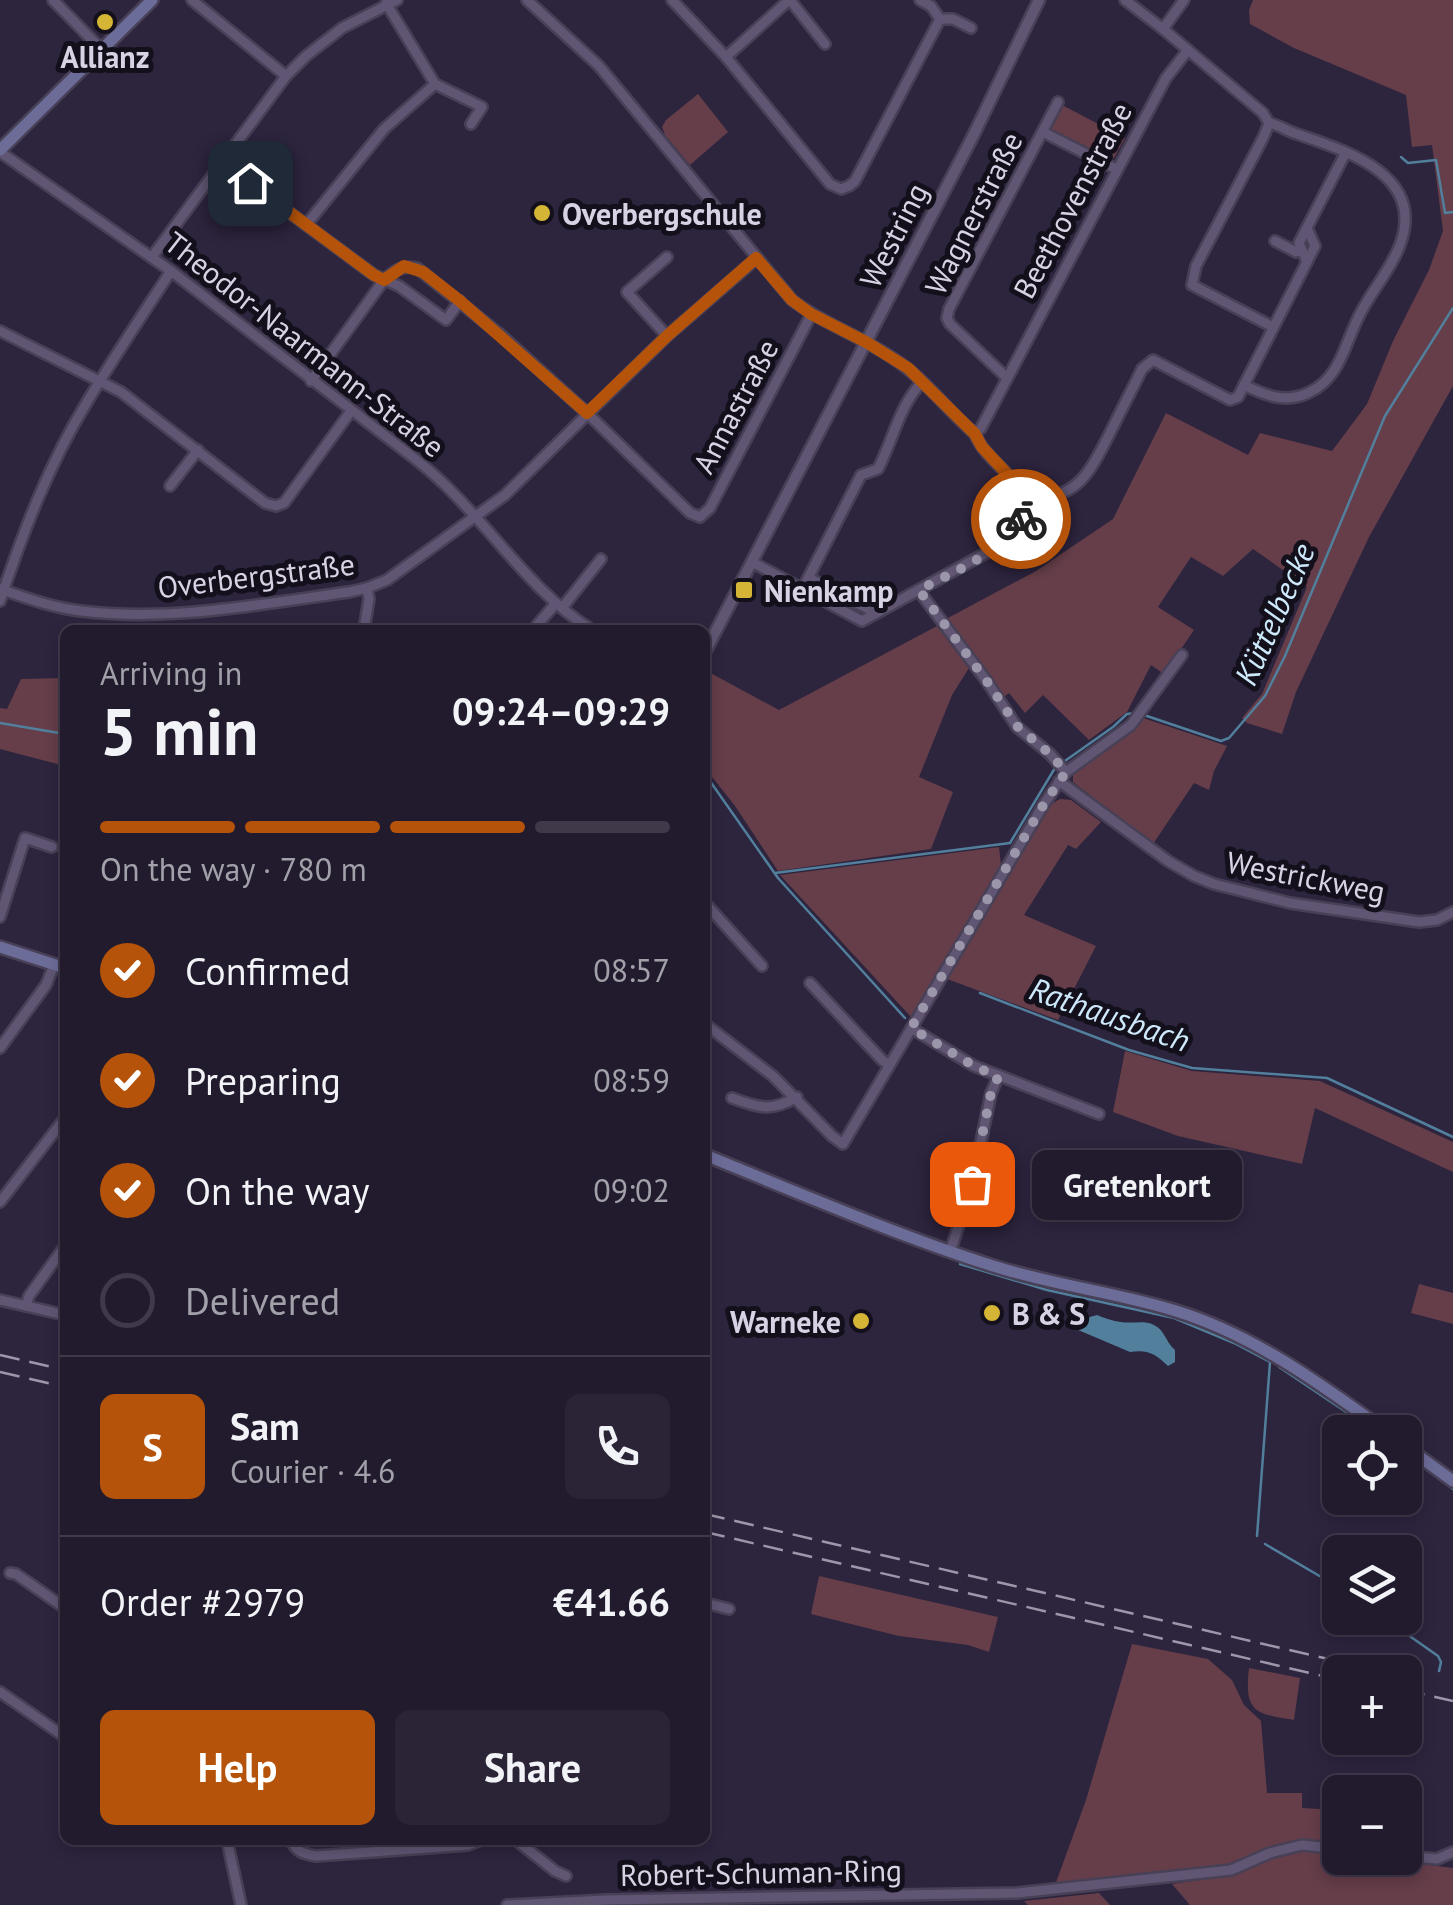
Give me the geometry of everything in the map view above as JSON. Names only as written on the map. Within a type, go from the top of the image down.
[{"type":"main road","points":[[0,151],[152,0]]},
{"type":"main road","points":[[0,946],[60,967]]},
{"type":"main road","points":[[710,1157],[950,1252],[1052,1282],[1149,1303],[1211,1324],[1278,1358],[1362,1415]]},
{"type":"main road","points":[[1422,1458],[1453,1481]]},
{"type":"street","points":[[53,0],[102,50]]},
{"type":"street","points":[[192,0],[286,76]]},
{"type":"street","points":[[152,257],[286,76],[328,37],[397,0]]},
{"type":"street","points":[[528,0],[599,66],[792,300],[908,368],[975,434],[982,447],[1024,492],[1052,496],[1076,485],[1090,470],[1142,370],[1152,360],[1230,400],[1238,397],[1315,246],[1306,228]]},
{"type":"street","points":[[672,0],[726,57],[830,184],[841,189],[855,181],[940,19]]},
{"type":"street","points":[[726,57],[789,0],[825,44]]},
{"type":"street","points":[[920,0],[931,6],[940,19]]},
{"type":"street","name":"Westring","points":[[710,642],[1014,56],[1039,0]]},
{"type":"street","points":[[1125,0],[1269,122],[1375,167],[1392,183],[1403,204],[1405,228],[1398,252],[1360,312],[1335,372],[1304,395],[1283,399],[1265,396],[1244,385]]},
{"type":"street","points":[[1163,29],[1184,0]]},
{"type":"street","points":[[386,3],[434,84],[482,107],[471,124]]},
{"type":"street","points":[[940,19],[953,19],[971,28]]},
{"type":"street","name":"Beethovenstraße","points":[[975,434],[1166,78],[1188,50]]},
{"type":"street","points":[[306,225],[384,128],[434,84]]},
{"type":"street","name":"Wagnerstraße","points":[[1006,378],[947,318],[1058,102]]},
{"type":"street","points":[[1269,122],[1196,266],[1192,284],[1273,327]]},
{"type":"street","name":"Wagnerstraße","points":[[1043,132],[1116,169]]},
{"type":"street","name":"Theodor-Naarmann-Straße","points":[[0,151],[171,271],[444,484],[559,606],[585,625]]},
{"type":"street","points":[[1307,262],[1299,243],[1345,154]]},
{"type":"street","points":[[221,162],[374,275],[399,286],[446,320],[460,301]]},
{"type":"street","points":[[1275,241],[1296,252],[1302,249]]},
{"type":"street","points":[[667,256],[627,292],[667,336]]},
{"type":"street","name":"Overbergstraße","points":[[1,594],[80,611],[174,613],[367,588],[386,580],[505,495],[667,336],[756,258]]},
{"type":"street","points":[[311,381],[384,280],[404,266],[416,268],[460,301],[587,413]]},
{"type":"street","points":[[1,594],[41,490],[86,403],[171,271]]},
{"type":"street","name":"Annastraße","points":[[587,413],[690,513],[700,516],[710,508],[811,314]]},
{"type":"street","points":[[0,331],[121,392],[265,503],[276,506],[284,504],[351,411]]},
{"type":"street","points":[[802,590],[861,476],[878,469],[892,442],[892,433],[922,382]]},
{"type":"street","points":[[170,486],[198,450]]},
{"type":"street","points":[[752,562],[862,621],[1010,536],[1020,519],[1024,492]]},
{"type":"street","points":[[538,625],[601,559]]},
{"type":"street","points":[[809,578],[876,612]]},
{"type":"street","points":[[365,625],[367,588]]},
{"type":"street","points":[[919,590],[1017,726],[1066,772]]},
{"type":"street","points":[[710,1028],[797,1098],[843,1144],[1059,781],[1131,725],[1182,655]]},
{"type":"street","name":"Westrickweg","points":[[1059,781],[1168,861],[1214,884],[1290,902],[1419,922],[1437,920],[1453,912]]},
{"type":"street","points":[[0,917],[25,838],[52,847]]},
{"type":"street","points":[[710,909],[762,966]]},
{"type":"street","points":[[0,1048],[60,967]]},
{"type":"street","points":[[810,982],[889,1065]]},
{"type":"street","points":[[911,1028],[998,1077],[1099,1114]]},
{"type":"street","points":[[950,1252],[972,1184],[991,1093],[998,1077]]},
{"type":"street","points":[[732,1098],[767,1108],[783,1106],[797,1098]]},
{"type":"street","points":[[0,1202],[60,1124]]},
{"type":"street","points":[[26,1306],[60,1253]]},
{"type":"street","points":[[0,1300],[60,1314]]},
{"type":"street","points":[[10,1573],[60,1605]]},
{"type":"street","points":[[710,1604],[729,1609]]},
{"type":"street","points":[[0,1692],[60,1734]]},
{"type":"street","points":[[228,1845],[242,1905]]},
{"type":"street","points":[[292,1845],[304,1854],[316,1856],[468,1845]]},
{"type":"street","points":[[522,1845],[566,1876]]},
{"type":"street","name":"Robert-Schuman-Ring","points":[[507,1905],[1017,1893],[1231,1870],[1270,1853],[1302,1845],[1322,1847]]},
{"type":"street","points":[[1422,1858],[1437,1859],[1453,1852]]},
{"type":"street","points":[[1017,1893],[1023,1905]]},
{"type":"shaded area","points":[[1253,0],[1453,0],[1453,386],[1369,537],[1296,692],[1282,734],[1242,718],[1262,694],[1307,587],[1253,549],[1223,576],[1191,557],[1158,607],[1194,630],[1164,674],[1151,665],[1127,712],[1089,740],[1043,695],[1025,713],[1009,693],[1004,697],[946,619],[1036,571],[1113,519],[1166,413],[1248,455],[1260,433],[1332,451],[1367,404],[1443,231],[1432,145],[1412,147],[1406,95],[1294,48],[1250,24]]},
{"type":"shaded area","points":[[698,94],[728,132],[690,165],[662,127]]},
{"type":"shaded area","points":[[1062,105],[1125,138],[1114,158],[1107,161],[1053,133],[1051,127]]},
{"type":"shaded area","points":[[937,626],[969,668],[952,695],[919,777],[953,792],[931,849],[778,871],[710,774],[710,673],[779,710]]},
{"type":"shaded area","points":[[60,678],[60,765],[0,749],[0,708],[7,709],[21,679]]},
{"type":"shaded area","points":[[1143,718],[1227,746],[1209,790],[1194,783],[1153,844],[1073,782],[1073,772],[1125,736]]},
{"type":"shaded area","points":[[1060,799],[1071,800],[1101,822],[1076,849],[1068,845],[1024,915],[1096,946],[1058,1020],[947,979],[1051,804]]},
{"type":"shaded area","points":[[999,847],[1001,865],[997,873],[912,1018],[780,875]]},
{"type":"shaded area","points":[[1125,1051],[1192,1071],[1320,1081],[1453,1142],[1453,1172],[1315,1108],[1302,1164],[1178,1136],[1113,1112]]},
{"type":"shaded area","points":[[1419,1284],[1453,1293],[1453,1324],[1411,1313]]},
{"type":"shaded area","points":[[819,1576],[998,1617],[989,1652],[968,1645],[899,1636],[811,1614]]},
{"type":"shaded area","points":[[1132,1644],[1208,1659],[1232,1680],[1244,1705],[1261,1721],[1267,1793],[1302,1793],[1302,1808],[1322,1809],[1322,1841],[1299,1839],[1229,1866],[1055,1885],[1086,1800]]},
{"type":"shaded area","points":[[1249,1668],[1300,1678],[1294,1720],[1270,1716],[1255,1708],[1248,1694]]},
{"type":"shaded area","points":[[1302,1850],[1322,1852],[1322,1875],[1422,1875],[1422,1864],[1453,1868],[1453,1905],[1190,1905],[1172,1884],[1233,1875],[1272,1856]]},
{"type":"shaded area","points":[[1099,1893],[1110,1905],[1028,1905],[1024,1901]]},
{"type":"water","points":[[1097,1315],[1158,1327],[1175,1350],[1175,1362],[1168,1366],[1151,1353],[1130,1352],[1064,1324]]},
{"type":"waterway","points":[[1401,157],[1408,163],[1436,160],[1445,213],[1453,212]]},
{"type":"waterway","name":"Küttelbecke","points":[[1144,715],[1221,741],[1229,738],[1265,696],[1385,416],[1453,308]]},
{"type":"waterway","name":"Küttelbecke","points":[[775,873],[1010,843],[1055,768],[1127,714],[1136,713]]},
{"type":"waterway","name":"Rathausbach","points":[[0,723],[60,733]]},
{"type":"waterway","name":"Rathausbach","points":[[710,781],[778,878],[905,1018]]},
{"type":"waterway","name":"Rathausbach","points":[[980,993],[1129,1050],[1192,1068],[1327,1078],[1453,1137]]},
{"type":"waterway","points":[[960,1264],[1047,1290],[1174,1318],[1270,1362],[1257,1536]]},
{"type":"waterway","points":[[1279,1367],[1351,1415]]},
{"type":"waterway","points":[[1422,1466],[1453,1489]]},
{"type":"waterway","points":[[1265,1544],[1322,1577]]},
{"type":"waterway","points":[[1408,1635],[1438,1656],[1439,1671]]},
{"type":"railway","points":[[0,1355],[60,1369]]},
{"type":"railway","points":[[0,1372],[60,1386]]},
{"type":"railway","points":[[710,1515],[1322,1658]]},
{"type":"railway","points":[[710,1533],[1322,1676]]},
{"type":"railway","points":[[1422,1694],[1453,1701]]},
{"type":"way so far","points":[[972,1184],[991,1093],[998,1077],[911,1028],[1066,772],[1017,726],[919,590],[996,547],[1010,536],[1021,519]]},
{"type":"place","name":"Allianz","points":[[105,22]]},
{"type":"place","name":"Overbergschule","points":[[542,213]]},
{"type":"place","name":"Nienkamp","points":[[744,590]]},
{"type":"place","name":"Gretenkort","points":[[972,1184]]},
{"type":"place","name":"B & S","points":[[992,1313]]},
{"type":"place","name":"Warneke","points":[[861,1321]]},
{"type":"route","points":[[250,183],[374,275],[384,280],[404,266],[423,272],[587,413],[756,258],[792,300],[892,357],[942,401],[1024,492],[1021,519]]}]
